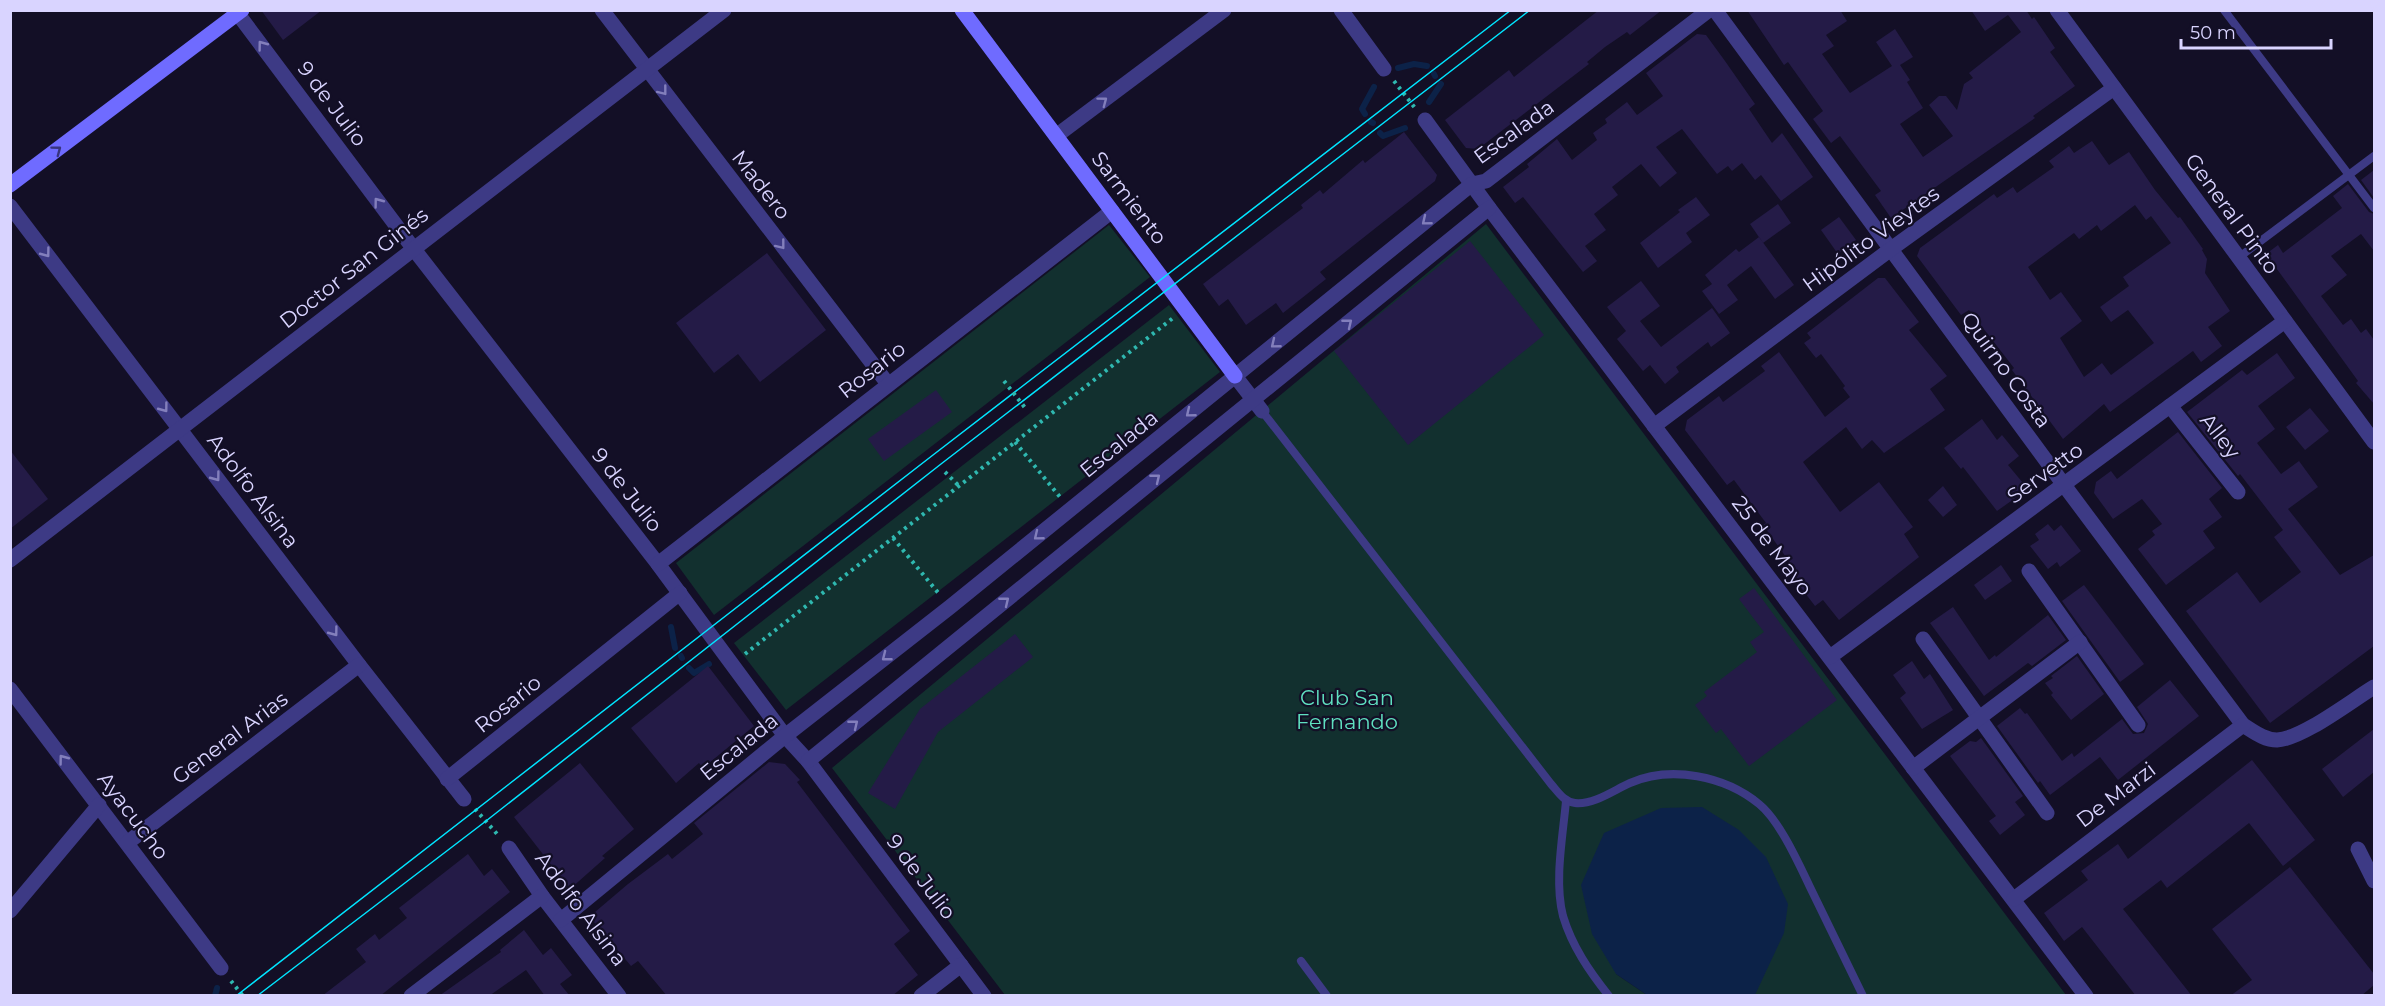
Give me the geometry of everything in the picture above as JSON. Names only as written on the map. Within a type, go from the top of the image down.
[{"type":"street","name":"Madero","points":[[602,10],[888,384]]},
{"type":"street","name":"Doctor San Ginés","points":[[10,560],[724,10]]},
{"type":"street","name":"Sarmiento","points":[[962,10],[1258,405]]},
{"type":"street","points":[[1056,136],[1224,10]]},
{"type":"street","points":[[1341,10],[1384,69]]},
{"type":"street","name":"Escalada","points":[[561,920],[785,736],[950,607],[1472,184],[1486,181],[1709,10]]},
{"type":"street","name":"Quirno Costa","points":[[1715,10],[2064,485],[2243,724],[2258,735],[2274,740],[2293,738],[2374,687]]},
{"type":"street","name":"General Pinto","points":[[2057,10],[2374,442]]},
{"type":"street","points":[[10,185],[238,11]]},
{"type":"street","name":"9 de Julio","points":[[238,11],[413,248],[658,564],[785,736],[808,761],[984,996]]},
{"type":"street","name":"Hipólito Vieytes","points":[[1654,426],[1891,249],[2114,88]]},
{"type":"street","name":"25 de Mayo","points":[[1425,120],[1489,208],[2086,996]]},
{"type":"street","name":"Adolfo Alsina","points":[[10,206],[359,665],[464,799]]},
{"type":"street","points":[[808,761],[1258,405],[1489,208]]},
{"type":"street","name":"Rosario","points":[[658,564],[1112,211]]},
{"type":"street","name":"Servetto","points":[[1830,657],[2285,321]]},
{"type":"street","name":"Alley","points":[[2170,406],[2238,492]]},
{"type":"street","points":[[2030,571],[2139,725]]},
{"type":"street","name":"Rosario","points":[[447,779],[680,593]]},
{"type":"street","points":[[1923,639],[2047,813]]},
{"type":"street","points":[[1913,768],[2080,642]]},
{"type":"street","name":"General Arias","points":[[127,843],[359,665]]},
{"type":"street","name":"Ayacucho","points":[[10,689],[221,969]]},
{"type":"street","name":"De Marzi","points":[[2014,899],[2243,724]]},
{"type":"street","points":[[10,911],[99,806]]},
{"type":"street","name":"Adolfo Alsina","points":[[509,848],[542,896],[619,996]]},
{"type":"street","points":[[2358,849],[2374,881]]},
{"type":"street","points":[[411,996],[542,896]]},
{"type":"street","points":[[921,996],[961,965]]},
{"type":"lane","points":[[2224,10],[2374,208]]},
{"type":"lane","points":[[2238,258],[2374,156]]},
{"type":"lane","points":[[1258,405],[1566,801],[1577,803],[1595,799],[1633,781],[1666,773],[1696,775],[1733,788],[1760,805],[1789,844],[1863,996]]},
{"type":"lane","points":[[1566,801],[1560,875],[1563,914],[1573,943],[1587,968],[1608,996]]},
{"type":"lane","points":[[1301,961],[1327,996]]},
{"type":"path","points":[[1384,69],[1425,120]]},
{"type":"path","points":[[732,664],[1185,309]]},
{"type":"path","points":[[1004,381],[1026,409]]},
{"type":"path","points":[[1015,442],[1070,510]]},
{"type":"path","points":[[945,472],[959,486]]},
{"type":"path","points":[[893,538],[950,607]]},
{"type":"path","points":[[464,799],[509,848]]},
{"type":"green space","name":"Club San Fernando","points":[[1486,224],[2066,995],[1755,995],[1616,974],[1647,995],[1005,995],[832,768]]},
{"type":"green space","points":[[1109,225],[1150,277],[714,615],[676,563]]},
{"type":"green space","points":[[1169,305],[1220,372],[786,710],[734,643]]},
{"type":"water","points":[[1702,807],[1739,830],[1766,857],[1788,904],[1784,933],[1755,995],[1647,995],[1616,974],[1592,934],[1581,885],[1604,833],[1661,808]]},
{"type":"building","points":[[261,10],[322,10],[283,40]]},
{"type":"building","points":[[1599,10],[1662,10],[1630,35],[1627,32],[1605,47],[1587,62],[1589,64],[1478,149],[1466,148],[1445,120],[1509,70],[1514,77]]},
{"type":"building","points":[[1747,10],[1840,10],[1847,21],[1826,35],[1834,46],[1822,54],[1850,93],[1892,66],[1876,42],[1895,29],[1913,57],[1900,65],[1910,80],[1907,82],[1923,108],[1900,124],[1923,157],[1953,136],[1929,105],[1939,96],[1946,96],[1957,110],[1964,84],[1973,78],[1969,73],[2021,32],[2008,15],[1985,31],[1971,10],[2026,10],[2032,19],[2034,17],[2055,48],[2050,52],[2075,86],[2033,116],[2035,118],[1891,218],[1875,195],[1881,191],[1840,136],[1831,143],[1813,119],[1823,111],[1788,62],[1784,65]]},
{"type":"building","points":[[1697,34],[1706,35],[1755,104],[1749,109],[1772,143],[1782,133],[1813,177],[1781,201],[1761,175],[1755,180],[1742,163],[1732,171],[1728,166],[1717,174],[1682,129],[1656,147],[1677,173],[1660,187],[1641,164],[1612,187],[1618,195],[1594,214],[1606,230],[1585,246],[1597,261],[1583,272],[1523,197],[1515,203],[1503,187],[1529,167],[1527,164],[1557,139],[1572,160],[1597,140],[1593,133],[1607,123],[1605,119],[1627,102],[1637,115],[1663,96],[1646,73]]},
{"type":"building","points":[[1404,132],[1437,175],[1435,181],[1320,272],[1326,279],[1283,313],[1276,303],[1246,325],[1228,299],[1219,306],[1203,284],[1303,208],[1301,205],[1320,190],[1323,194],[1363,160],[1365,163]]},
{"type":"building","points":[[2092,141],[2109,165],[2129,152],[2155,190],[2178,218],[2180,217],[2203,249],[2207,259],[2205,273],[2230,311],[2208,327],[2222,346],[2201,362],[2193,351],[2110,412],[2104,404],[2063,439],[2012,370],[2014,368],[1969,310],[1961,315],[1917,256],[1920,248],[1994,194],[1997,198],[2013,187],[2017,193],[2054,167],[2049,161],[2069,146],[2074,153]],"holes":[[[2135,205],[2146,220],[2151,216],[2171,243],[2123,277],[2129,286],[2100,307],[2111,322],[2128,310],[2154,343],[2111,375],[2102,363],[2084,377],[2060,338],[2082,321],[2061,292],[2050,300],[2028,267],[2074,233],[2079,239],[2097,225],[2101,231]]]},
{"type":"building","points":[[2374,170],[2374,198],[2361,180]]},
{"type":"building","points":[[2348,184],[2369,212],[2374,214],[2374,251],[2361,234],[2331,256],[2347,275],[2321,296],[2343,325],[2351,319],[2361,333],[2366,329],[2374,340],[2374,404],[2356,383],[2358,381],[2266,254],[2278,245],[2283,253],[2342,208],[2333,196]]},
{"type":"building","points":[[1696,197],[1710,215],[1686,233],[1692,242],[1658,268],[1640,243]]},
{"type":"building","points":[[1778,204],[1791,223],[1763,243],[1750,224]]},
{"type":"building","points":[[1839,217],[1856,240],[1838,254],[1821,230]]},
{"type":"building","points":[[1759,237],[1794,285],[1775,299],[1751,266],[1727,285],[1738,300],[1719,314],[1702,291],[1712,284],[1705,275],[1736,249],[1739,252]]},
{"type":"building","points":[[1470,241],[1544,335],[1408,445],[1334,351]]},
{"type":"building","points":[[767,253],[826,330],[760,382],[738,354],[714,373],[676,323]]},
{"type":"building","points":[[1878,278],[1885,278],[1919,322],[1909,330],[1947,376],[1930,389],[1945,410],[1884,453],[1872,440],[1862,449],[1846,427],[1803,462],[1840,512],[1879,482],[1913,527],[1904,534],[1919,557],[1839,620],[1823,600],[1815,606],[1786,568],[1791,564],[1763,525],[1766,523],[1734,480],[1727,485],[1685,430],[1687,420],[1719,396],[1723,402],[1765,371],[1761,366],[1779,352],[1825,417],[1850,397],[1843,388],[1845,386],[1821,354],[1816,358],[1804,343],[1811,338],[1807,333]]},
{"type":"building","points":[[1641,281],[1660,306],[1640,321],[1661,347],[1712,308],[1730,333],[1711,347],[1708,342],[1676,367],[1679,372],[1665,384],[1650,365],[1643,371],[1617,339],[1626,331],[1607,307]]},
{"type":"building","points":[[2277,353],[2295,378],[2258,406],[2275,429],[2257,443],[2281,474],[2299,461],[2318,487],[2288,509],[2340,575],[2374,555],[2374,646],[2270,723],[2186,611],[2237,572],[2260,603],[2301,572],[2274,537],[2283,530],[2240,474],[2238,476],[2187,412],[2242,370],[2247,375]]},
{"type":"building","points":[[936,390],[952,412],[884,461],[868,439]]},
{"type":"building","points":[[2310,408],[2329,431],[2305,450],[2286,427]]},
{"type":"building","points":[[1982,419],[1997,440],[2002,435],[2019,456],[2008,465],[2028,489],[1997,511],[1963,467],[1961,469],[1944,448]]},
{"type":"building","points":[[2178,432],[2222,488],[2209,499],[2222,517],[2203,531],[2215,548],[2166,585],[2138,549],[2155,535],[2152,531],[2162,524],[2142,499],[2113,519],[2094,493],[2096,482],[2111,471],[2117,479]]},
{"type":"building","points":[[10,450],[48,499],[10,529]]},
{"type":"building","points":[[1943,486],[1957,505],[1943,517],[1928,500]]},
{"type":"building","points":[[2048,524],[2054,531],[2061,525],[2081,551],[2060,567],[2057,562],[2048,569],[2030,546],[2039,540],[2035,534]]},
{"type":"building","points":[[2001,565],[2012,581],[1985,600],[1974,585]]},
{"type":"building","points":[[2084,585],[2144,664],[2120,682],[2062,601]]},
{"type":"building","points":[[1754,588],[1837,700],[1749,766],[1721,729],[1716,733],[1695,705],[1707,696],[1704,692],[1757,652],[1750,642],[1764,632],[1739,599]]},
{"type":"building","points":[[1953,607],[1989,660],[1995,655],[1996,657],[2048,615],[2066,640],[2032,666],[2028,663],[1984,696],[1930,623]]},
{"type":"building","points":[[1015,634],[1033,657],[938,732],[895,809],[868,793],[920,709]]},
{"type":"building","points":[[2077,656],[2104,694],[2071,720],[2051,695],[2053,693],[2045,683]]},
{"type":"building","points":[[1912,661],[1924,679],[1930,674],[1953,710],[1922,729],[1900,698],[1906,693],[1893,675]]},
{"type":"building","points":[[708,666],[754,726],[703,768],[699,763],[676,783],[631,728]]},
{"type":"building","points":[[2170,680],[2199,716],[2118,780],[2100,757],[2050,795],[2040,781],[2038,783],[1997,726],[2020,708],[2025,714],[2027,713],[2062,761],[2072,753],[2074,757],[2122,719],[2133,734],[2144,733],[2148,724],[2137,707]]},
{"type":"building","points":[[2374,729],[2374,772],[2343,797],[2322,769]]},
{"type":"building","points":[[1981,738],[2023,796],[2015,802],[2025,815],[2000,835],[1989,821],[1996,816],[1950,756],[1970,741],[1976,742]]},
{"type":"building","points":[[2252,760],[2315,840],[2283,866],[2249,823],[2167,888],[2161,880],[2123,909],[2192,996],[2136,996],[2082,927],[2064,941],[2044,913],[2088,880],[2081,871],[2118,844],[2128,859]]},
{"type":"building","points":[[769,762],[785,764],[800,780],[797,782],[910,931],[894,944],[918,975],[892,996],[667,996],[638,961],[631,966],[594,922],[595,912],[628,884],[668,854],[672,859],[703,834],[694,823]]},
{"type":"building","points":[[580,763],[634,829],[602,856],[605,858],[570,889],[514,817]]},
{"type":"building","points":[[468,854],[484,876],[492,869],[510,892],[380,996],[322,996],[366,962],[356,949],[375,934],[379,940],[407,918],[399,908]]},
{"type":"building","points":[[2290,867],[2374,974],[2374,985],[2361,996],[2230,996],[2252,980],[2212,929]]},
{"type":"building","points":[[524,930],[543,955],[551,948],[572,975],[560,984],[570,996],[545,996],[526,970],[489,996],[439,996],[501,952],[500,950]]},
{"type":"waterway","points":[[1398,68],[1414,64],[1427,66]]},
{"type":"waterway","points":[[1429,102],[1441,84]]},
{"type":"waterway","points":[[1365,114],[1362,109],[1374,87]]},
{"type":"waterway","points":[[1380,133],[1383,136],[1405,128]]},
{"type":"waterway","points":[[671,627],[675,648]]},
{"type":"waterway","points":[[689,668],[694,673],[709,664]]},
{"type":"waterway","points":[[215,996],[217,988]]},
{"type":"tram line","points":[[236,996],[1511,10]]},
{"type":"tram line","points":[[257,996],[486,821],[941,464],[1530,10]]}]
